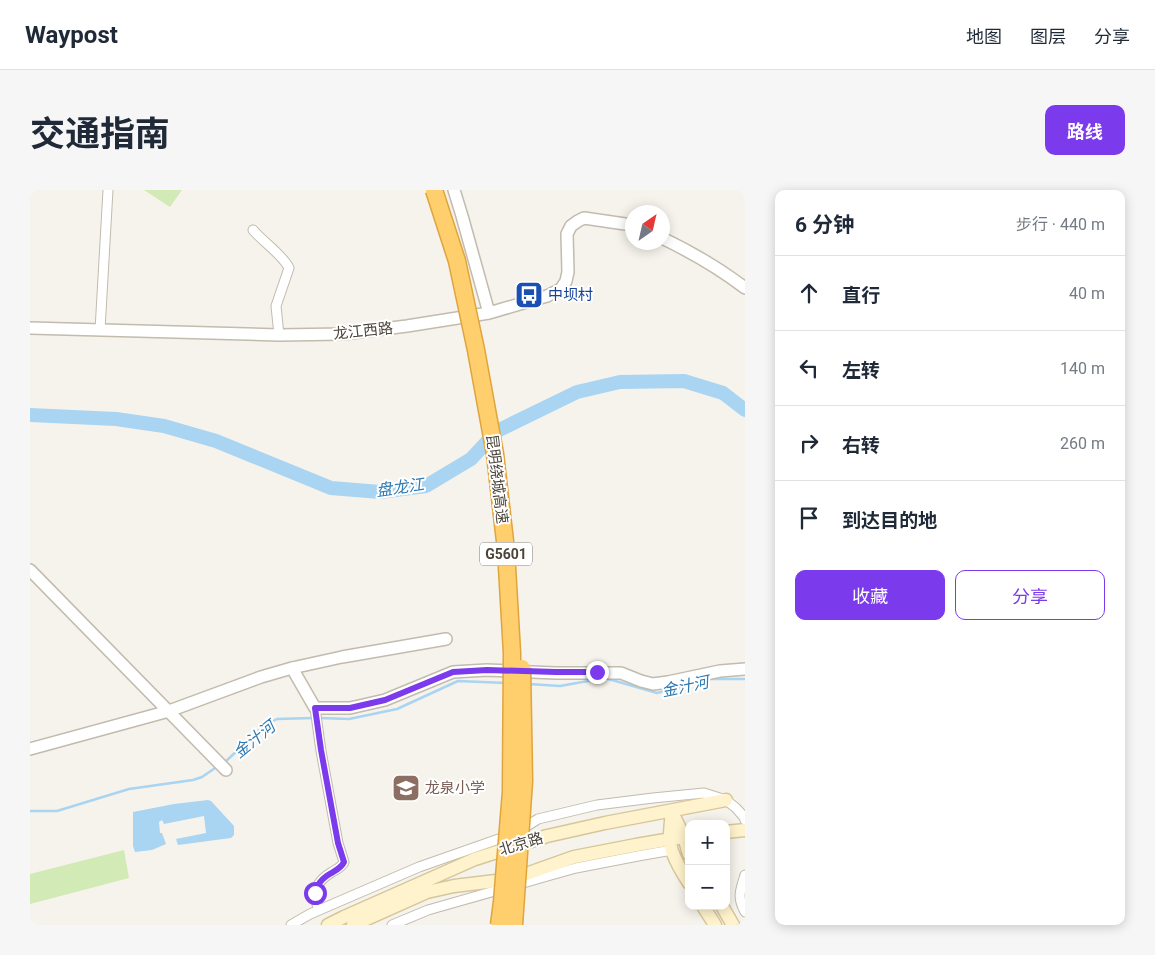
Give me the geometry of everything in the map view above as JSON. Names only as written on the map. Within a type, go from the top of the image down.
[{"type":"highway","name":"昆明绕城高速","points":[[434,190],[457,262],[476,350],[495,454],[506,550],[512,653],[510,792],[499,925]]},
{"type":"highway","name":"昆明绕城高速","points":[[443,190],[473,301],[491,386],[504,458],[516,556],[521,620],[524,781],[514,925]]},
{"type":"main road","name":"北京路","points":[[328,925],[475,859],[547,836],[726,800]]},
{"type":"main road","points":[[672,811],[685,835]]},
{"type":"main road","points":[[672,811],[671,845],[685,875]]},
{"type":"main road","points":[[730,832],[745,830]]},
{"type":"main road","name":"北京路","points":[[353,925],[427,892],[454,886],[512,879],[574,857],[636,845],[671,845],[685,838]]},
{"type":"main road","points":[[706,910],[715,925]]},
{"type":"main road","points":[[724,910],[733,925]]},
{"type":"street","points":[[100,330],[108,190]]},
{"type":"street","points":[[454,190],[489,313]]},
{"type":"street","name":"龙江西路","points":[[30,328],[279,335],[343,334],[489,313],[547,296],[561,289],[566,282],[568,272],[567,234],[571,226],[578,221],[584,218],[625,224]]},
{"type":"street","points":[[253,230],[286,262],[289,268],[276,306],[279,335]]},
{"type":"street","points":[[670,242],[691,252],[745,288]]},
{"type":"street","points":[[30,570],[226,770]]},
{"type":"street","points":[[30,749],[169,711],[261,677],[292,668],[342,657],[446,639]]},
{"type":"street","points":[[292,668],[315,708],[338,843],[344,862],[343,865],[320,881],[316,887],[316,903],[319,910]]},
{"type":"street","points":[[315,708],[350,708],[385,700],[453,672],[487,670],[621,673],[653,684],[720,671],[745,669]]},
{"type":"street","points":[[291,925],[319,910],[419,867],[516,833],[538,819],[596,805],[704,793],[726,800],[736,808],[745,820]]},
{"type":"street","points":[[392,925],[428,910],[551,875],[638,856],[671,845]]},
{"type":"street","points":[[745,875],[739,897],[745,912]]},
{"type":"green space","points":[[144,190],[182,190],[170,207]]},
{"type":"green space","points":[[124,850],[129,878],[30,904],[30,874]]},
{"type":"water","points":[[208,800],[234,826],[234,835],[231,838],[178,845],[176,839],[206,833],[204,816],[164,824],[162,820],[159,822],[160,833],[162,833],[166,844],[152,850],[135,852],[133,846],[133,812]]},
{"type":"waterway","name":"盘龙江","points":[[30,415],[116,419],[164,426],[216,441],[331,488],[380,492],[426,486],[471,459],[497,431],[577,392],[620,382],[684,381],[723,393],[745,410]]},
{"type":"waterway","name":"金汁河","points":[[529,684],[560,686],[605,678],[657,693],[711,679],[745,679]]},
{"type":"waterway","name":"金汁河","points":[[319,718],[349,719],[397,709],[458,681],[506,683]]},
{"type":"waterway","name":"金汁河","points":[[225,762],[265,725],[277,719],[313,718]]},
{"type":"waterway","name":"金汁河","points":[[30,811],[57,811],[129,789],[193,780],[202,777],[218,766]]},
{"type":"place","name":"中坝村","points":[[529,295]]},
{"type":"place","name":"龙泉小学","points":[[406,788]]},
{"type":"route","points":[[315,893],[320,881],[343,865],[344,862],[338,843],[315,708],[350,708],[385,700],[453,672],[487,670],[597,672]]}]
